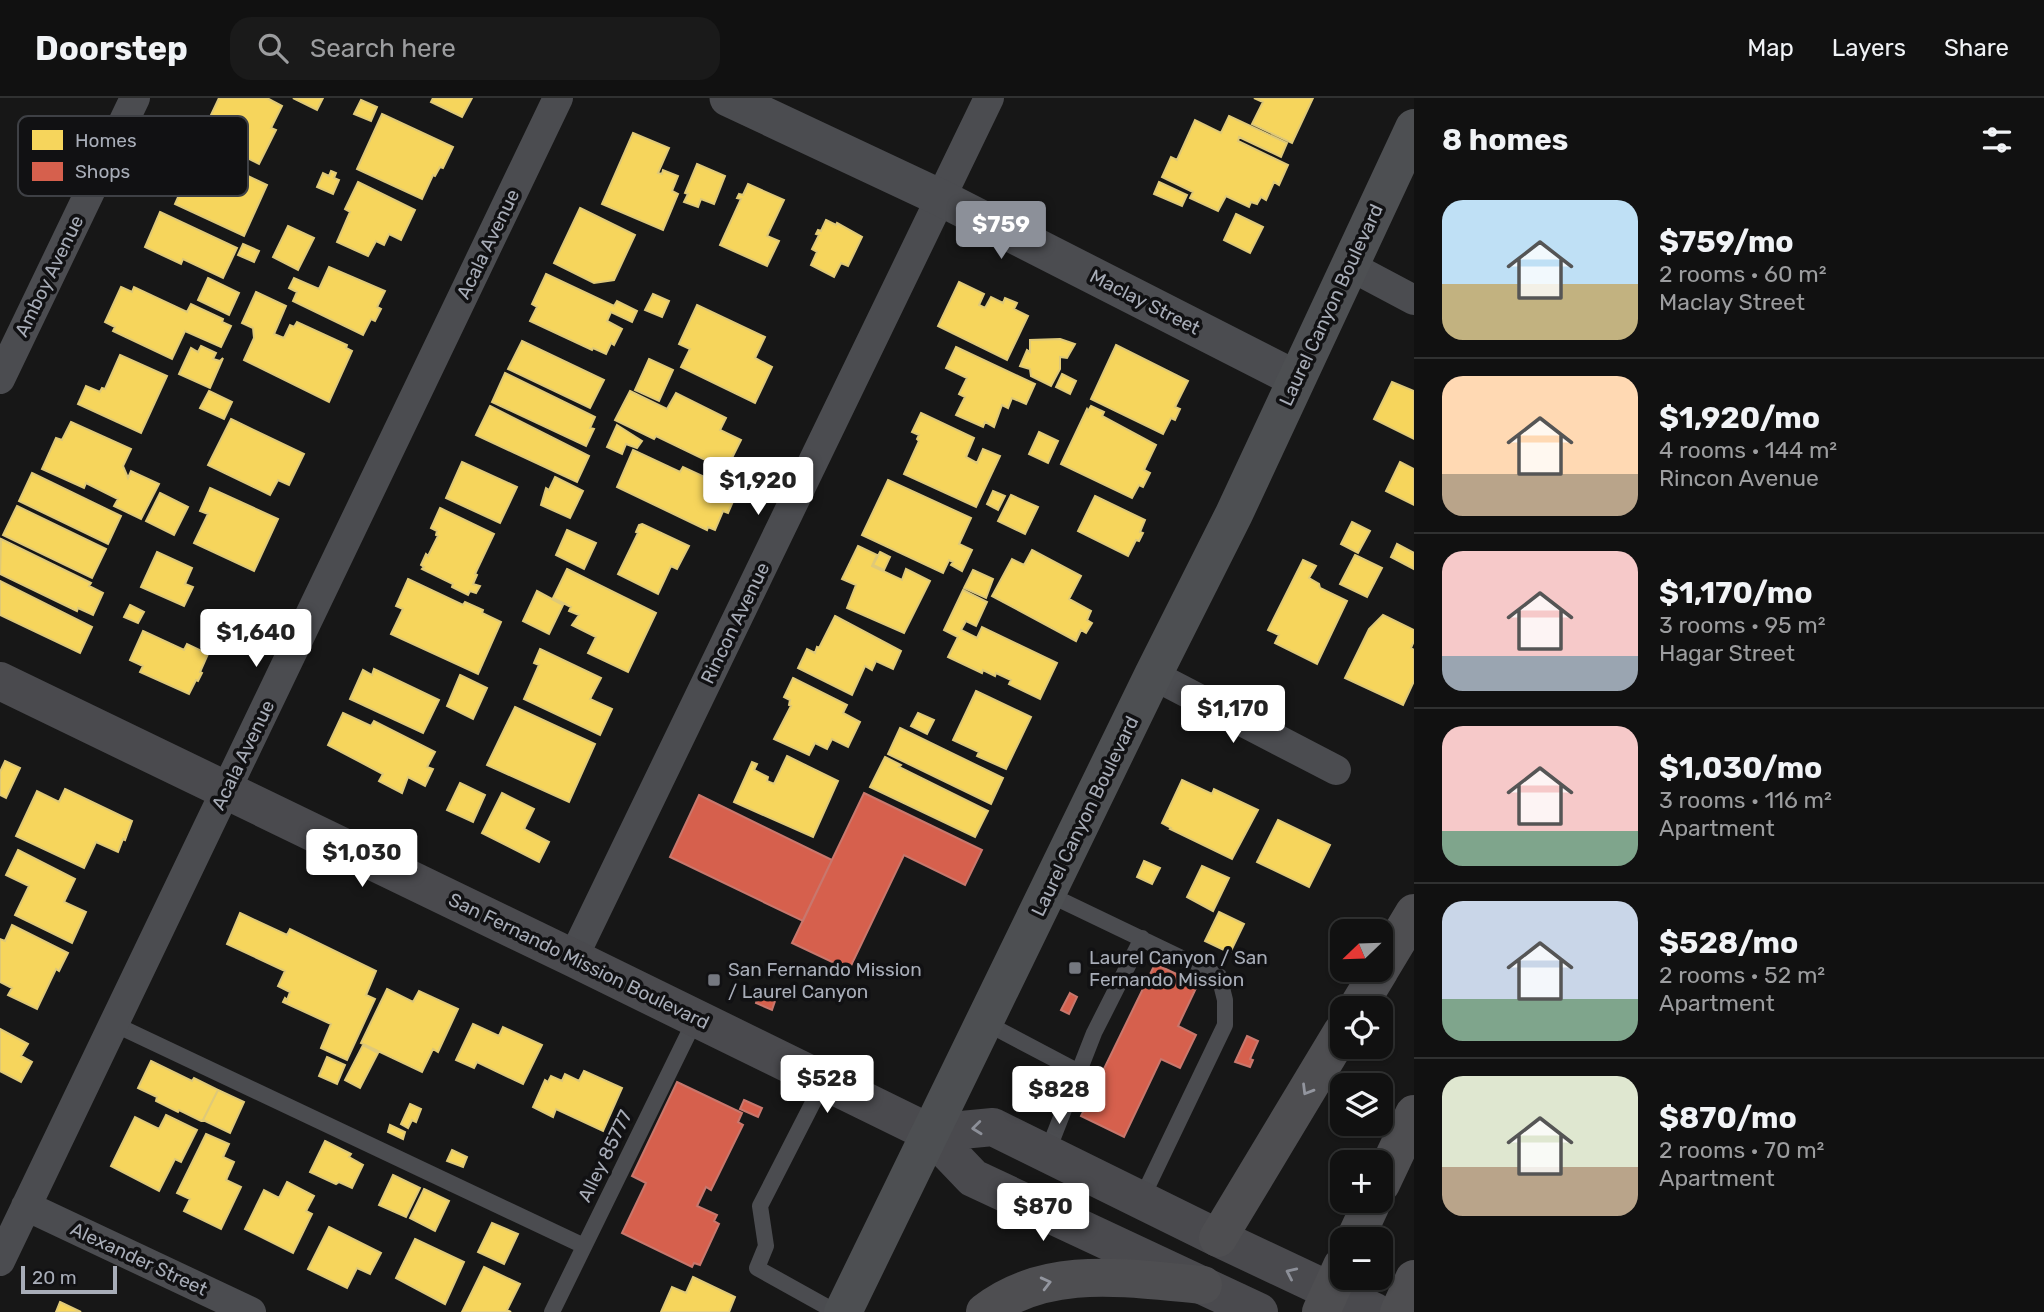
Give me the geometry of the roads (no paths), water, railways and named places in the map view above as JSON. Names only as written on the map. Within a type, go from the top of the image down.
[{"type":"highway","points":[[1393,948],[1414,913]]},
{"type":"highway","points":[[1218,1238],[1330,1052]]},
{"type":"highway","points":[[1393,1159],[1414,1114]]},
{"type":"highway","points":[[985,1312],[1000,1300],[1025,1288],[1058,1280],[1096,1277],[1203,1285]]},
{"type":"highway","points":[[1399,1312],[1414,1279]]},
{"type":"highway","points":[[1321,1312],[1331,1290]]},
{"type":"main road","name":"Laurel Canyon Boulevard","points":[[843,1312],[1234,514],[1414,128]]},
{"type":"main road","name":"San Fernando Mission Boulevard","points":[[0,681],[930,1133],[973,1178],[1259,1312]]},
{"type":"main road","points":[[930,1133],[993,1127],[1375,1312]]},
{"type":"street","name":"Amboy Avenue","points":[[126,116],[135,98]]},
{"type":"street","name":"Acala Avenue","points":[[0,1261],[558,98]]},
{"type":"street","name":"Maclay Street","points":[[728,98],[941,198],[1296,379]]},
{"type":"street","name":"Rincon Avenue","points":[[573,958],[989,98]]},
{"type":"street","name":"Amboy Avenue","points":[[0,379],[88,196]]},
{"type":"street","points":[[1350,266],[1414,300]]},
{"type":"street","points":[[1153,675],[1336,769]]},
{"type":"street","name":"Alexander Street","points":[[26,1206],[251,1312]]},
{"type":"lane","points":[[1048,894],[1219,976],[1225,1025],[1141,1200]]},
{"type":"lane","points":[[1046,1153],[1094,1033],[1142,938]]},
{"type":"lane","name":"Alley 85777","points":[[552,1312],[695,1018]]},
{"type":"lane","points":[[984,1023],[1079,1072]]},
{"type":"lane","points":[[114,1024],[584,1246]]},
{"type":"lane","points":[[824,1081],[800,1133],[760,1206],[766,1246],[757,1268],[836,1312]]},
{"type":"place","name":"Laurel Canyon / San Fernando Mission","points":[[1075,968]]},
{"type":"place","name":"San Fernando Mission / Laurel Canyon","points":[[714,980]]}]
